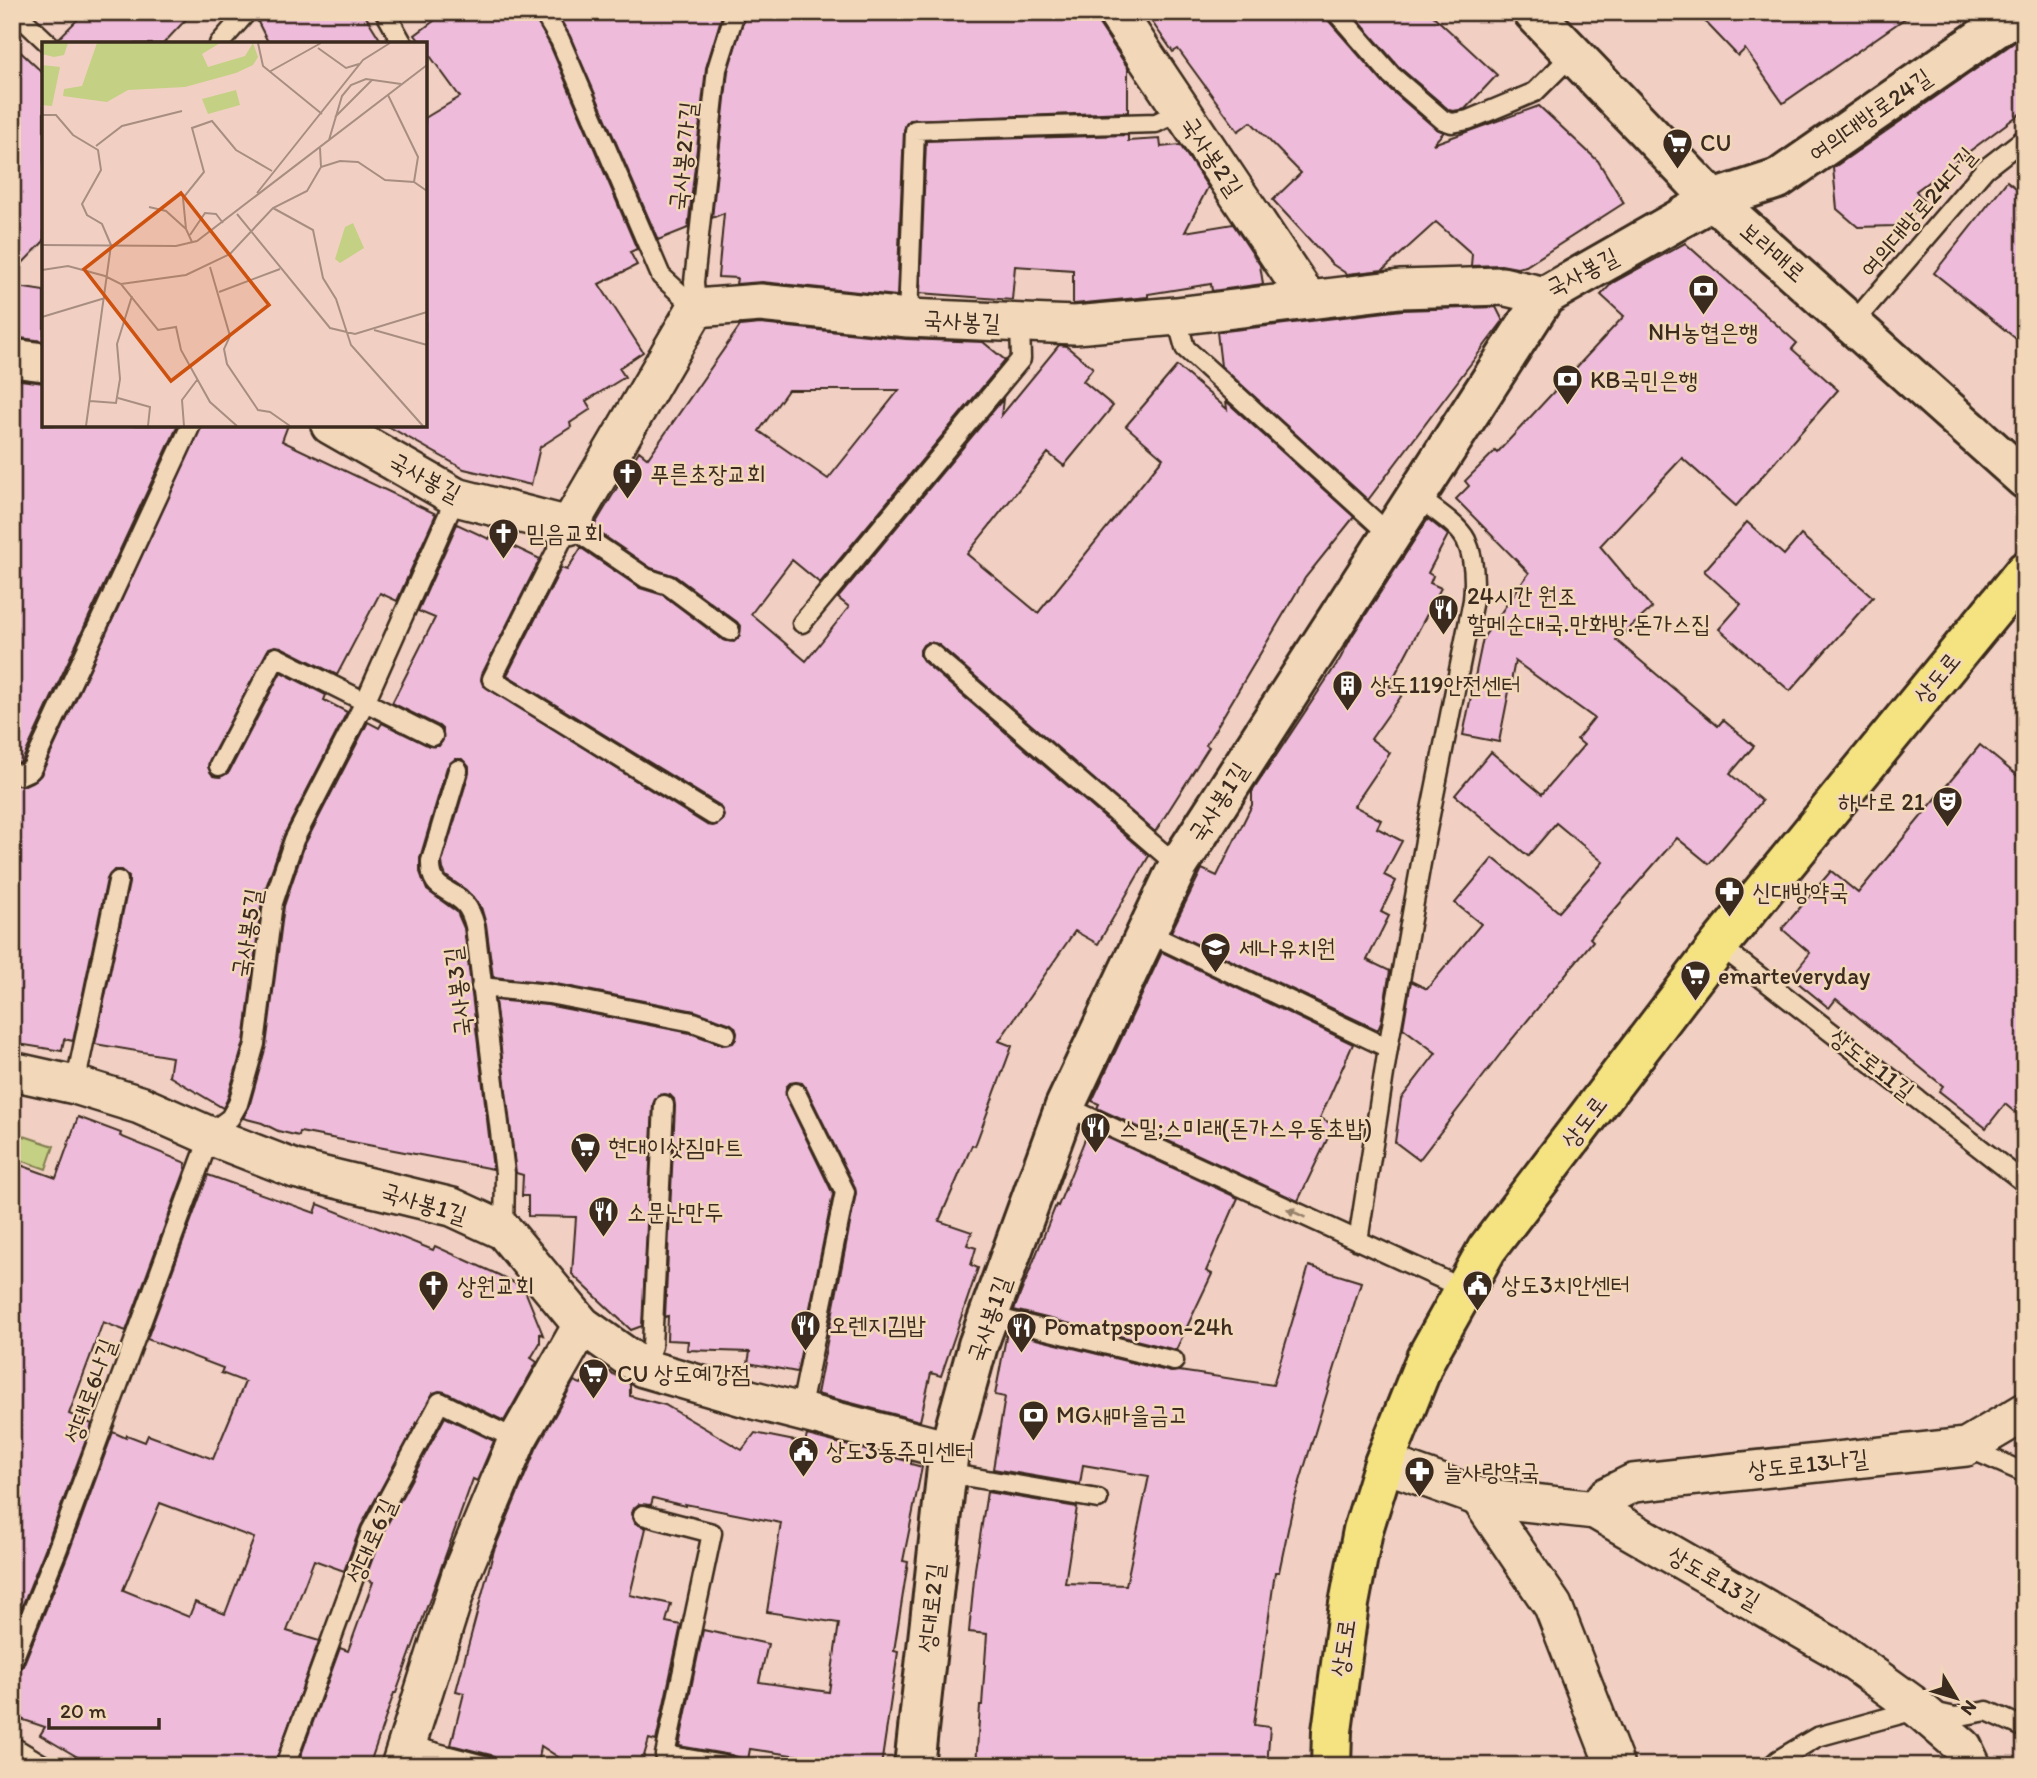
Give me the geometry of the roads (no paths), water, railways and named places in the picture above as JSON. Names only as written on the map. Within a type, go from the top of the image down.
[{"type":"main road","name":"상도로","points":[[1331,1766],[1332,1731],[1349,1604],[1363,1530],[1384,1463],[1426,1358],[1487,1249],[1719,945],[2025,571]]},
{"type":"street","name":"국사봉2길","points":[[1116,12],[1308,299]]},
{"type":"street","name":"보라매로","points":[[1533,12],[1713,200],[2025,479]]},
{"type":"street","name":"여의대방로24길","points":[[1713,200],[1778,179],[2019,12]]},
{"type":"street","name":"국사봉길","points":[[696,308],[760,303],[908,318],[1075,325],[1176,316],[1400,289],[1502,286],[1545,296],[1713,200]]},
{"type":"street","name":"국사봉1길","points":[[12,1071],[75,1085],[140,1105],[210,1136],[295,1168],[452,1207],[504,1231],[582,1325],[643,1368],[800,1412],[948,1461],[978,1345],[1065,1106],[1178,866],[1545,296]]},
{"type":"street","points":[[569,526],[696,308]]},
{"type":"street","points":[[12,358],[42,362]]},
{"type":"street","name":"국사봉길","points":[[334,427],[456,497],[569,526]]},
{"type":"street","points":[[404,1756],[461,1574],[517,1440],[582,1325]]},
{"type":"street","points":[[1966,1447],[2025,1412]]},
{"type":"street","name":"상도로13나길","points":[[1595,1510],[1607,1496],[1633,1483],[1966,1447]]},
{"type":"street","name":"성대로2길","points":[[914,1766],[948,1461]]},
{"type":"street","name":"상도로13길","points":[[1384,1463],[1479,1497],[1595,1510],[1836,1649],[1919,1709]]},
{"type":"street","points":[[1479,1497],[1553,1606],[1615,1766]]},
{"type":"street","points":[[1919,1709],[1962,1747],[1972,1766]]},
{"type":"lane","points":[[16,12],[47,42]]},
{"type":"lane","points":[[221,42],[247,12]]},
{"type":"lane","points":[[385,12],[402,42]]},
{"type":"lane","points":[[543,12],[560,40],[661,276],[696,308]]},
{"type":"lane","name":"국사봉2가길","points":[[696,308],[694,282],[717,69],[735,12]]},
{"type":"lane","points":[[1336,12],[1391,75],[1443,120],[1452,123],[1468,120],[1535,92],[1573,54]]},
{"type":"lane","points":[[908,318],[915,130],[1156,123],[1181,111]]},
{"type":"lane","name":"여의대방로24다길","points":[[1853,323],[1985,169],[2025,138]]},
{"type":"lane","points":[[1176,316],[1185,348],[1390,535]]},
{"type":"lane","points":[[802,623],[1021,359],[1020,324]]},
{"type":"lane","points":[[12,772],[20,775],[31,770],[190,427]]},
{"type":"lane","points":[[1358,1241],[1388,1048],[1426,835],[1473,600],[1475,574],[1466,539],[1451,523],[1416,496]]},
{"type":"lane","name":"국사봉5길","points":[[210,1136],[230,1118],[238,1104],[255,1044],[273,903],[294,840],[365,702],[456,497]]},
{"type":"lane","points":[[713,815],[492,679],[569,526],[646,578],[668,585],[730,631]]},
{"type":"lane","points":[[931,653],[1178,866]]},
{"type":"lane","points":[[219,766],[276,657],[433,736]]},
{"type":"lane","name":"국사봉3길","points":[[458,770],[430,861],[430,873],[436,883],[466,905],[475,926],[505,1173],[504,1231]]},
{"type":"lane","points":[[75,1085],[118,881]]},
{"type":"lane","points":[[1146,932],[1388,1048]]},
{"type":"lane","name":"상도로11길","points":[[1719,945],[2025,1183]]},
{"type":"lane","points":[[481,987],[562,997],[693,1022],[726,1034]]},
{"type":"lane","points":[[796,1093],[845,1192],[800,1412]]},
{"type":"lane","points":[[643,1368],[652,1346],[664,1105]]},
{"type":"lane","points":[[1065,1106],[1464,1289]]},
{"type":"lane","name":"성대로6나길","points":[[12,1662],[58,1548],[210,1136]]},
{"type":"lane","points":[[989,1316],[1174,1361]]},
{"type":"lane","name":"성대로6길","points":[[285,1766],[371,1531],[440,1402],[517,1440]]},
{"type":"lane","name":"상도로13나길","points":[[1966,1447],[2025,1473]]},
{"type":"lane","points":[[948,1461],[1098,1499]]},
{"type":"lane","points":[[643,1515],[712,1532],[665,1755],[729,1766]]},
{"type":"lane","points":[[1771,1766],[1817,1737],[1919,1709]]},
{"type":"lane","name":"상도로13길","points":[[1919,1709],[1955,1717],[1987,1711],[2025,1728]]},
{"type":"lane","points":[[12,1746],[46,1766]]},
{"type":"lane","points":[[404,1756],[487,1766]]},
{"type":"place","name":"CU","points":[[1677,170]]},
{"type":"place","name":"NH농협은행","points":[[1703,317]]},
{"type":"place","name":"KB국민은행","points":[[1567,407]]},
{"type":"place","name":"푸른초장교회","points":[[627,501]]},
{"type":"place","name":"믿음교회","points":[[503,560]]},
{"type":"place","name":"24시간 원조 할메순대국.만화방.돈가스집","points":[[1444,637]]},
{"type":"place","name":"상도119안전센터","points":[[1347,712]]},
{"type":"place","name":"하나로 21","points":[[1948,829]]},
{"type":"place","name":"신대방약국","points":[[1729,919]]},
{"type":"place","name":"세나유치원","points":[[1216,975]]},
{"type":"place","name":"emarteveryday","points":[[1695,1003]]},
{"type":"place","name":"스밀;스미래(돈가스우동초밥)","points":[[1096,1155]]},
{"type":"place","name":"현대이삿짐마트","points":[[585,1174]]},
{"type":"place","name":"소문난만두","points":[[604,1239]]},
{"type":"place","name":"상도3치안센터","points":[[1478,1312]]},
{"type":"place","name":"상원교회","points":[[434,1313]]},
{"type":"place","name":"오렌지김밥","points":[[806,1352]]},
{"type":"place","name":"Pomatpspoon-24h","points":[[1021,1354]]},
{"type":"place","name":"CU 상도예강점","points":[[594,1401]]},
{"type":"place","name":"MG새마을금고","points":[[1033,1442]]},
{"type":"place","name":"상도3동주민센터","points":[[803,1478]]},
{"type":"place","name":"늘사랑약국","points":[[1420,1499]]}]
